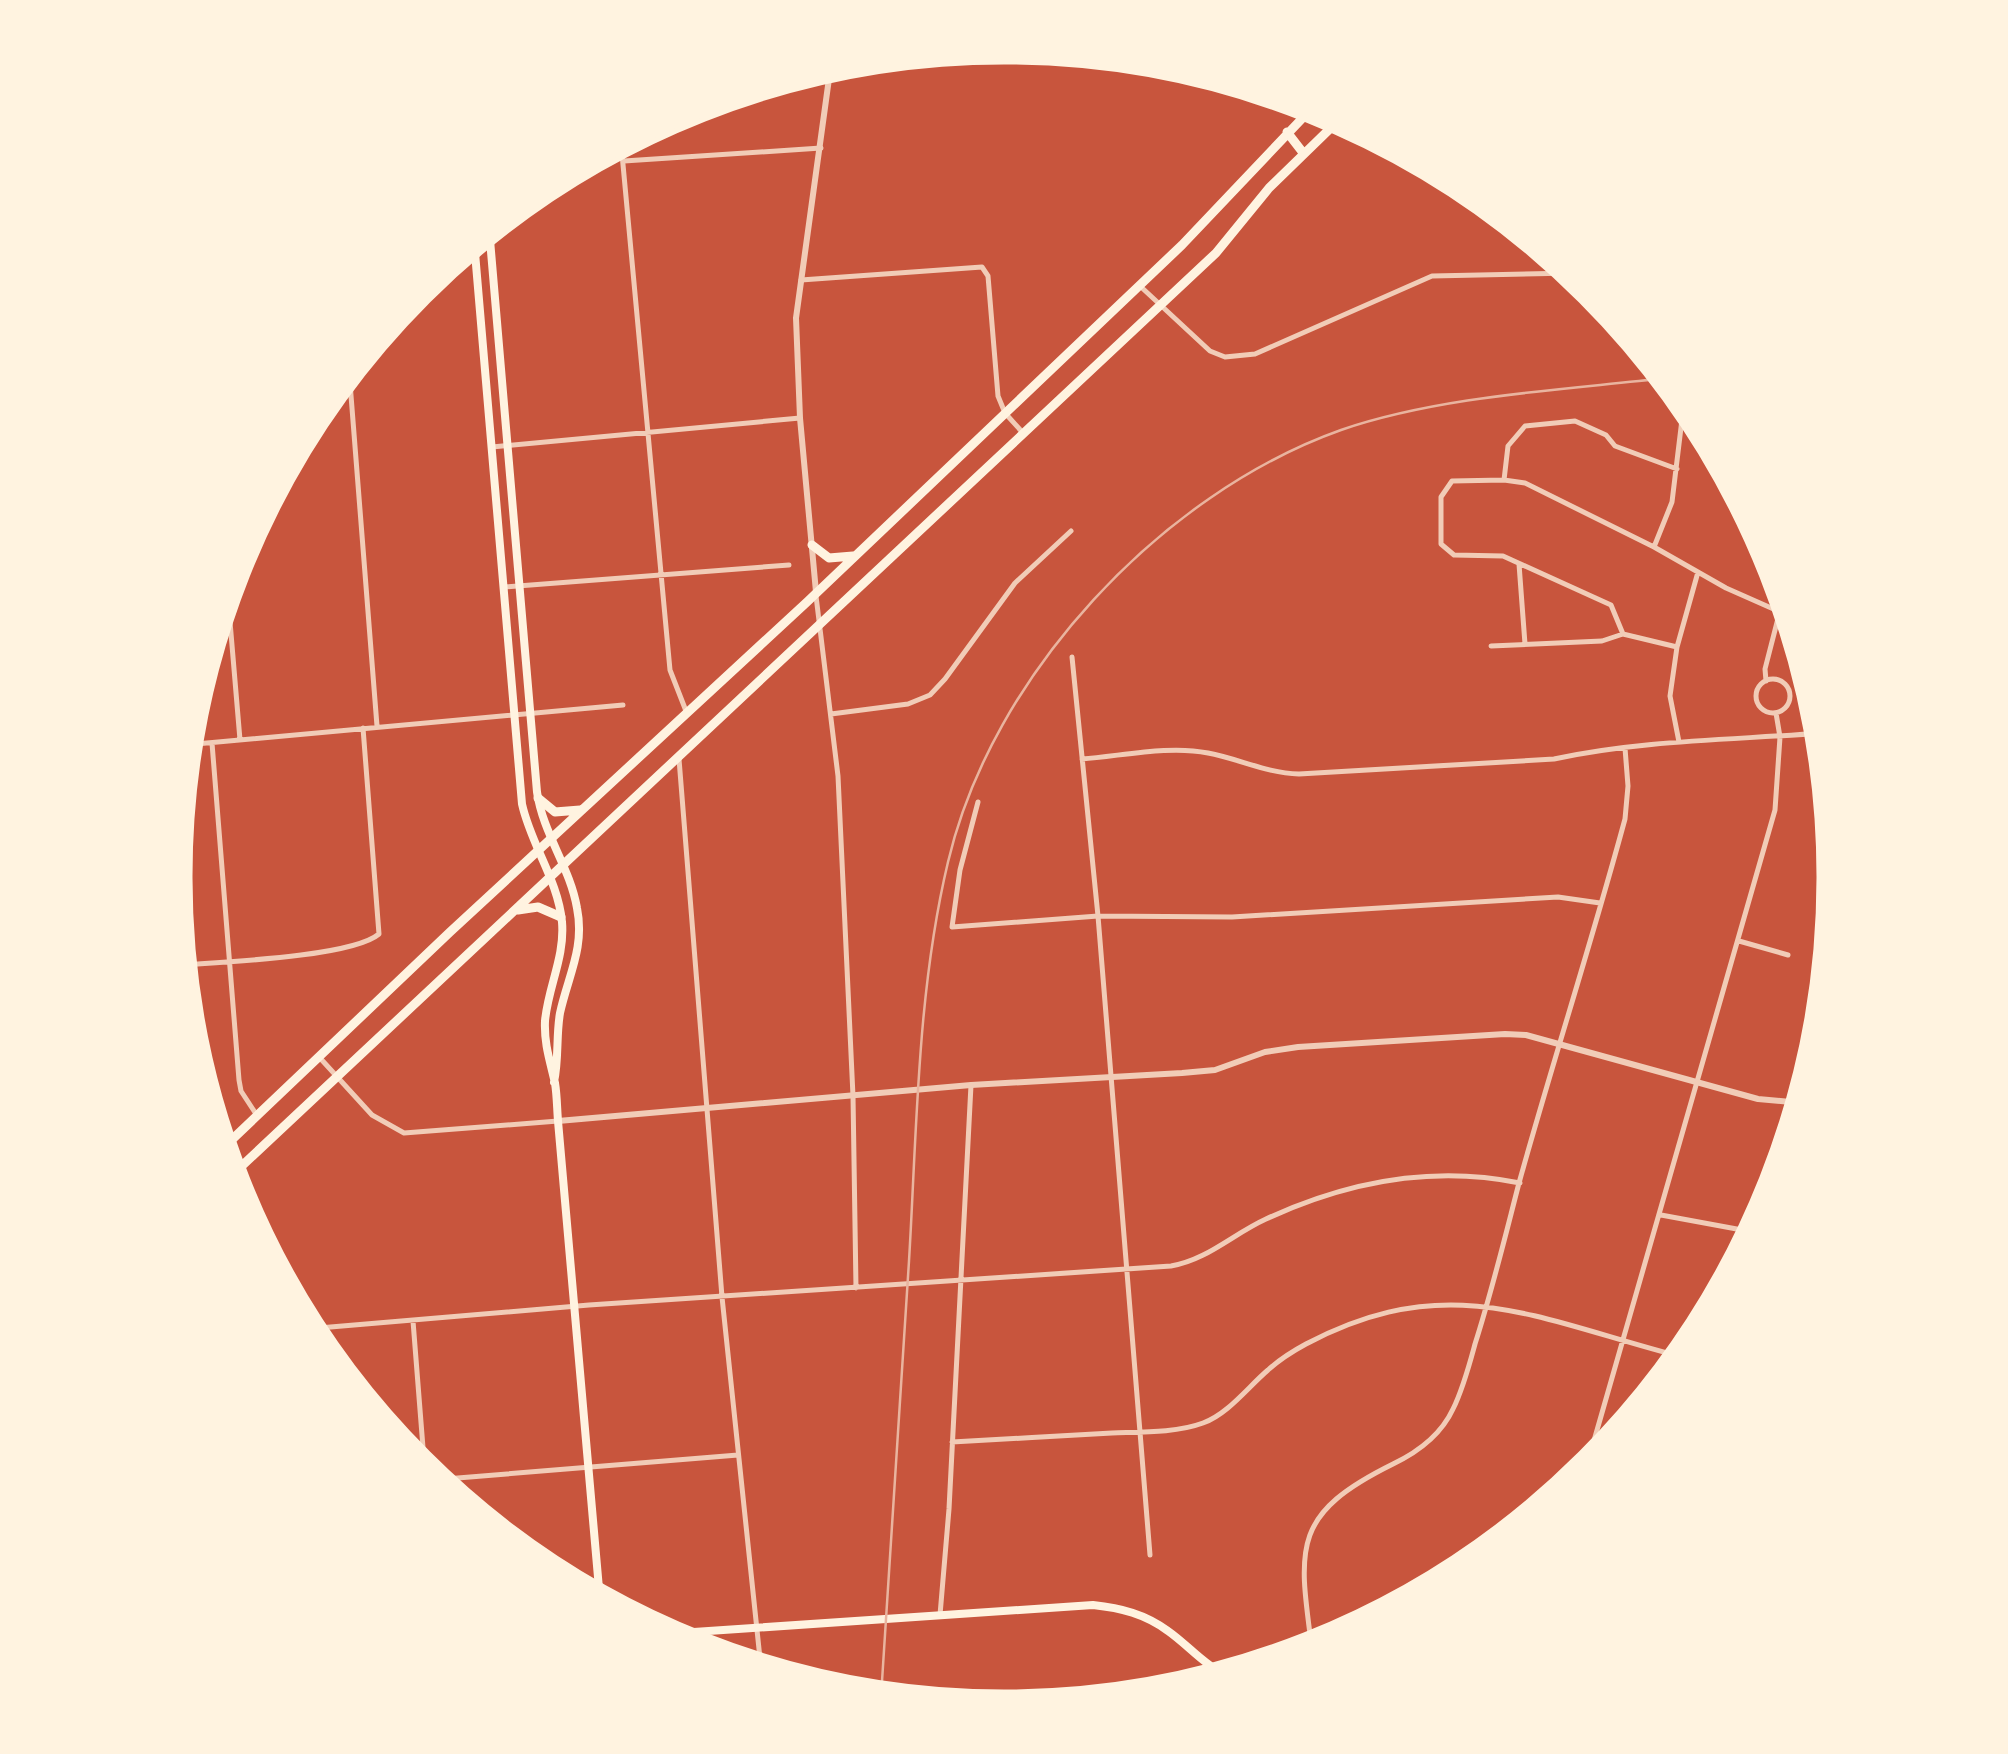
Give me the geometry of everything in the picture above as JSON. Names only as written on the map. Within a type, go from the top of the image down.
[{"type":"main road","points":[[233,1140],[1140,285],[1300,119]]},
{"type":"main road","points":[[243,1165],[1216,252],[1269,188],[1328,130]]},
{"type":"main road","points":[[1287,132],[1304,154]]},
{"type":"main road","points":[[490,246],[538,798],[575,898],[580,935],[560,1014],[554,1082],[598,1583]]},
{"type":"main road","points":[[475,258],[522,804],[562,917],[562,950],[547,1006],[545,1030],[554,1082]]},
{"type":"main road","points":[[812,545],[829,558],[856,556]]},
{"type":"main road","points":[[538,798],[555,812],[582,809]]},
{"type":"main road","points":[[516,911],[538,907],[562,917]]},
{"type":"main road","points":[[698,1631],[1093,1606],[1122,1608],[1160,1626],[1207,1666]]},
{"type":"street","points":[[829,82],[795,343],[818,627],[838,776],[853,1096],[856,1288]]},
{"type":"street","points":[[623,162],[821,148]]},
{"type":"street","points":[[623,158],[670,670],[687,714]]},
{"type":"street","points":[[801,280],[982,267],[988,276],[998,396],[1005,413],[1024,434]]},
{"type":"street","points":[[1140,285],[1195,340],[1226,357],[1255,354],[1438,274],[1550,273]]},
{"type":"street","points":[[350,392],[377,726]]},
{"type":"street","points":[[492,446],[800,418]]},
{"type":"street","points":[[1504,480],[1508,446],[1525,426],[1574,420],[1606,434],[1615,446],[1677,469]]},
{"type":"street","points":[[1654,547],[1672,502],[1682,425]]},
{"type":"street","points":[[1623,634],[1611,605],[1504,556],[1454,555],[1441,544],[1441,496],[1452,481],[1526,483],[1773,609]]},
{"type":"street","points":[[831,714],[908,704],[930,696],[1015,582],[1071,531]]},
{"type":"street","points":[[1519,564],[1525,644]]},
{"type":"street","points":[[504,587],[789,565]]},
{"type":"street","points":[[1680,742],[1670,696],[1677,647],[1698,572]]},
{"type":"street","points":[[1766,681],[1777,680],[1790,693],[1786,707],[1776,713],[1764,710],[1758,703],[1757,692],[1766,681],[1776,619]]},
{"type":"street","points":[[230,624],[240,740]]},
{"type":"street","points":[[1490,646],[1602,641],[1623,634],[1677,647]]},
{"type":"street","points":[[1072,657],[1098,916],[1150,1555]]},
{"type":"street","points":[[201,744],[622,705]]},
{"type":"street","points":[[1596,1435],[1775,810],[1780,736],[1776,713]]},
{"type":"street","points":[[194,964],[361,944],[379,934],[363,728]]},
{"type":"street","points":[[1082,759],[1191,750],[1230,758],[1268,772],[1300,774],[1554,759],[1579,752],[1680,742],[1806,734]]},
{"type":"street","points":[[212,743],[239,1080],[241,1091],[258,1117]]},
{"type":"street","points":[[1310,1631],[1304,1562],[1315,1523],[1345,1490],[1424,1446],[1444,1426],[1454,1407],[1487,1305],[1625,818],[1628,786],[1624,748]]},
{"type":"street","points":[[678,756],[722,1297],[760,1654]]},
{"type":"street","points":[[978,802],[960,870],[952,927],[1098,916],[1232,916],[1558,896],[1601,903]]},
{"type":"street","points":[[1739,941],[1788,955]]},
{"type":"street","points":[[320,1058],[380,1122],[404,1133],[970,1086],[1215,1070],[1266,1052],[1298,1047],[1505,1034],[1526,1035],[1758,1100],[1787,1102]]},
{"type":"street","points":[[940,1615],[970,1086]]},
{"type":"street","points":[[325,1327],[1188,1263],[1266,1218],[1358,1185],[1426,1176],[1487,1176],[1520,1182]]},
{"type":"street","points":[[1661,1215],[1738,1229]]},
{"type":"street","points":[[952,1442],[1140,1432],[1207,1422],[1298,1348],[1368,1317],[1432,1304],[1487,1305],[1665,1352]]},
{"type":"street","points":[[413,1320],[423,1448]]},
{"type":"street","points":[[455,1478],[738,1456]]},
{"type":"railway","points":[[882,1682],[920,1060],[930,960],[948,862],[970,792],[1003,725],[1044,660],[1094,600],[1149,546],[1210,498],[1274,459],[1341,430],[1419,409],[1649,380]]}]
